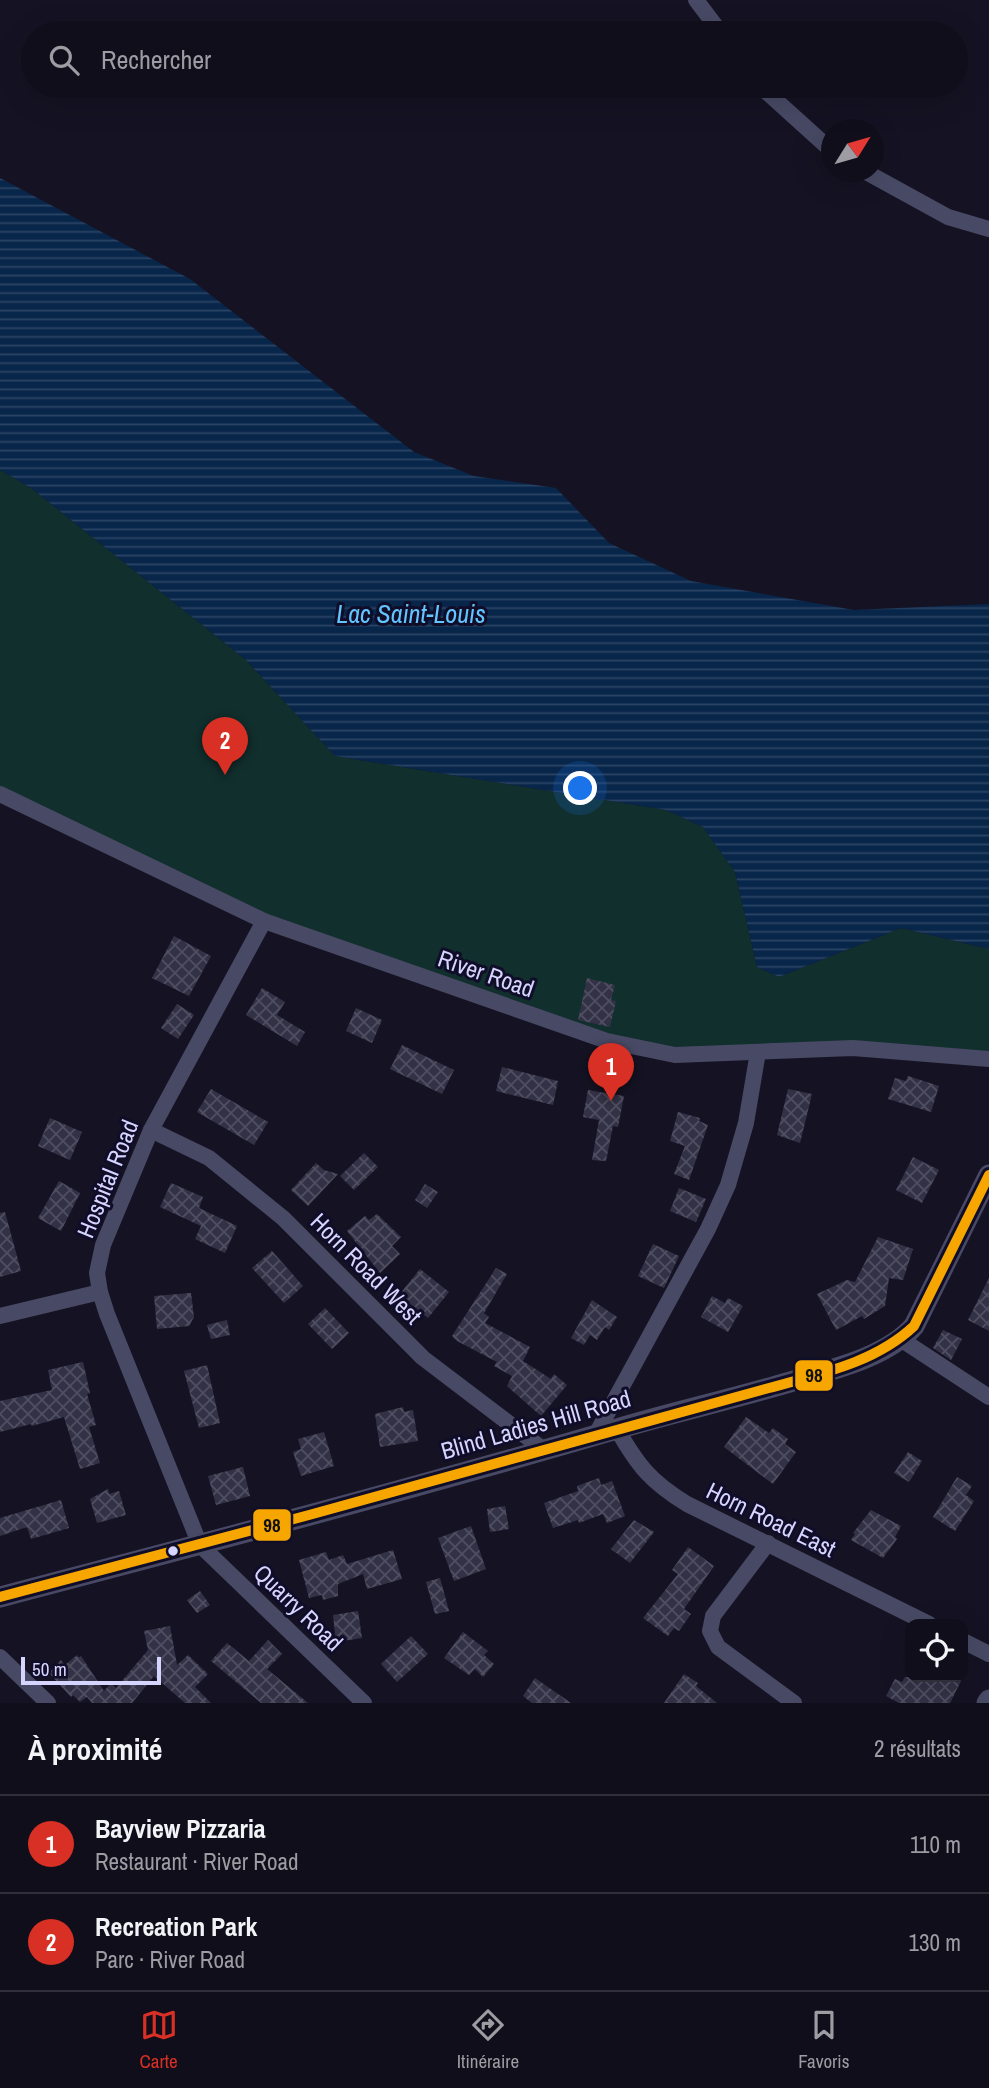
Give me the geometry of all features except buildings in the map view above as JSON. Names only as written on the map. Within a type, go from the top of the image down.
[{"type":"street","points":[[695,0],[712,21]]},
{"type":"street","points":[[773,98],[821,142]]},
{"type":"street","points":[[884,182],[948,217],[989,229]]},
{"type":"street","name":"River Road","points":[[0,794],[264,921],[607,1041],[675,1055],[853,1048],[989,1059]]},
{"type":"street","name":"Hospital Road","points":[[200,1545],[100,1292],[97,1273],[103,1245],[150,1130],[264,921]]},
{"type":"street","points":[[595,1436],[708,1229],[728,1185],[746,1123],[758,1052]]},
{"type":"street","name":"Horn Road West","points":[[150,1130],[209,1158],[283,1218],[423,1358],[544,1450]]},
{"type":"street","points":[[989,1175],[922,1312],[902,1340],[989,1397]]},
{"type":"street","points":[[0,1316],[100,1292]]},
{"type":"street","name":"Blind Ladies Hill Road","points":[[0,1597],[200,1545],[730,1399],[843,1366],[902,1340]]},
{"type":"street","name":"Horn Road East","points":[[617,1429],[635,1461],[660,1488],[919,1619]]},
{"type":"street","points":[[768,1543],[713,1616],[710,1631],[718,1647],[794,1703]]},
{"type":"street","name":"Quarry Road","points":[[200,1545],[364,1703]]},
{"type":"street","points":[[968,1644],[989,1654]]},
{"type":"street","points":[[0,1657],[48,1703]]},
{"type":"green space","points":[[0,470],[31,488],[246,660],[335,756],[666,810],[703,827],[735,872],[757,967],[779,977],[901,928],[989,949],[989,1059],[853,1048],[675,1055],[264,921],[0,794]]},
{"type":"water","name":"Lac Saint-Louis","points":[[0,178],[190,279],[414,452],[474,476],[556,488],[609,543],[691,581],[854,610],[989,604],[989,949],[901,928],[779,977],[757,967],[735,872],[703,827],[666,810],[335,756],[246,660],[31,488],[0,470]]},
{"type":"transit line","name":"98","points":[[0,1597],[309,1515],[846,1366],[882,1349],[914,1326],[989,1175]]},
{"type":"place","name":"Recreation Park","points":[[225,775]]},
{"type":"place","name":"Bayview Pizzaria","points":[[611,1101]]}]
